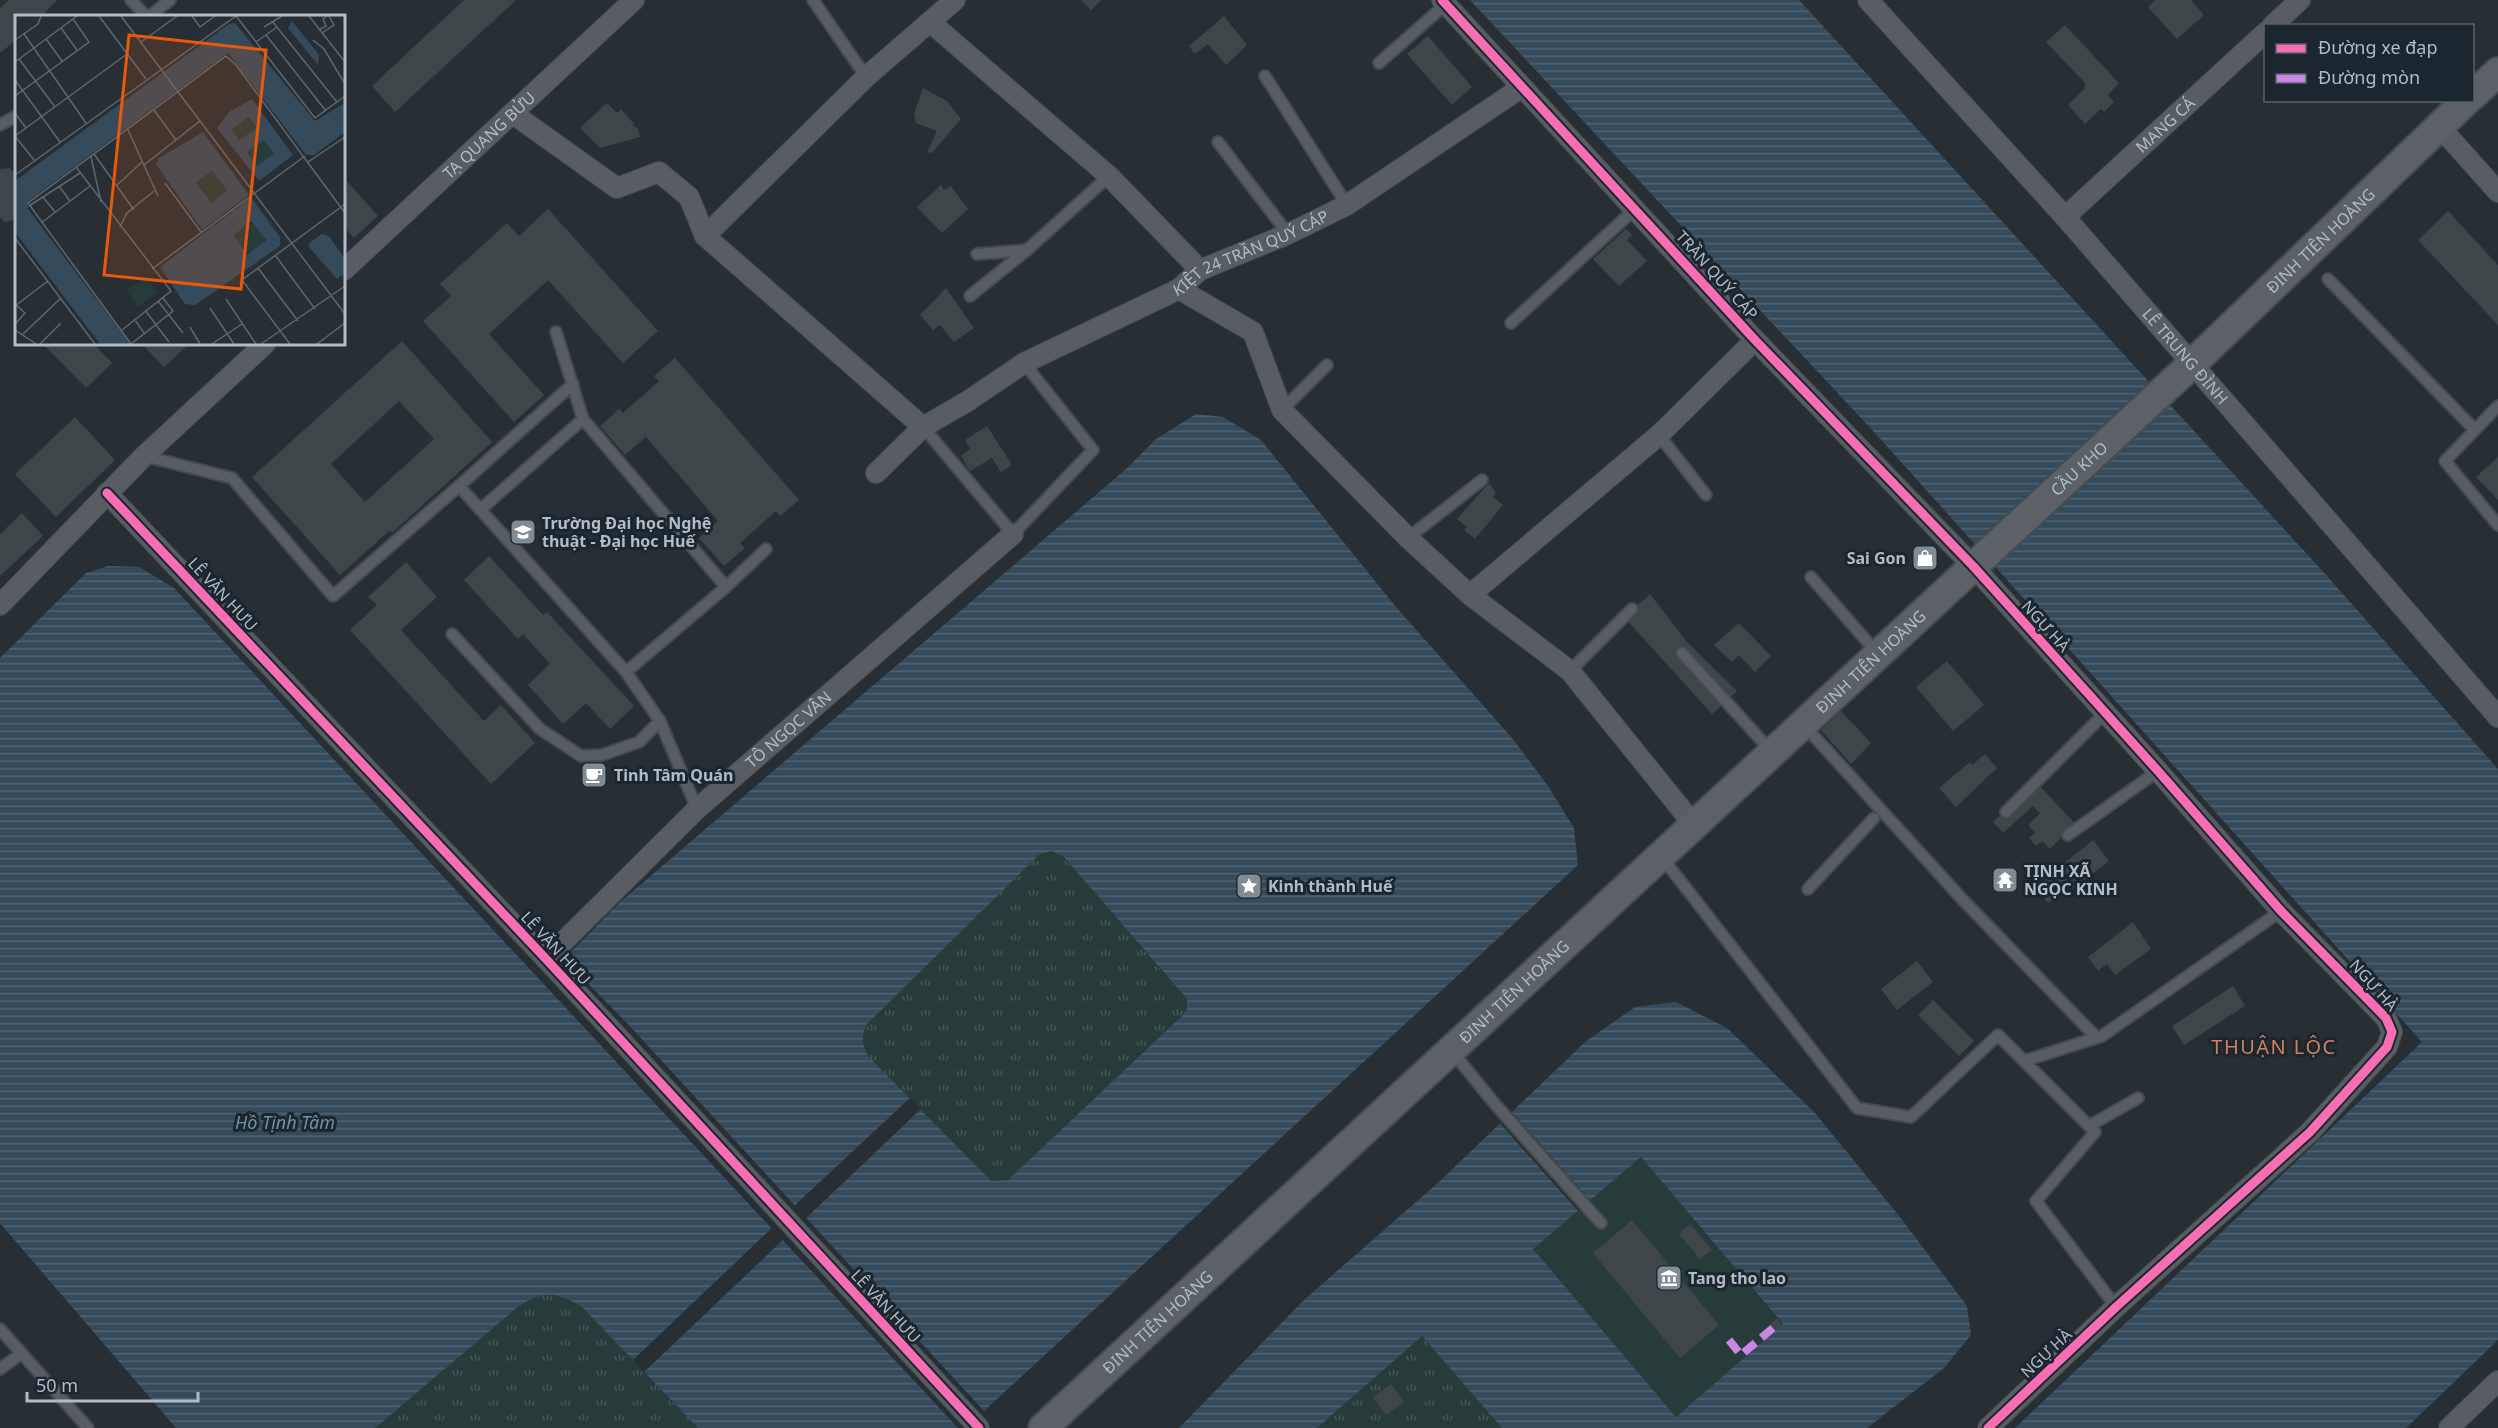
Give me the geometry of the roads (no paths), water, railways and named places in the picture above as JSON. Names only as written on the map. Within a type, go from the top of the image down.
[{"type":"main road","points":[[2474,94],[2498,72]]},
{"type":"main road","name":"ĐINH TIÊN HOÀNG","points":[[2183,372],[2465,102]]},
{"type":"main road","name":"CẦU KHO","points":[[1978,561],[2183,372]]},
{"type":"main road","name":"ĐINH TIÊN HOÀNG","points":[[1043,1428],[1978,561]]},
{"type":"street","name":"TẠ QUANG BỬU","points":[[345,269],[634,0]]},
{"type":"street","points":[[705,236],[866,77],[955,0]]},
{"type":"street","name":"LÊ TRUNG ĐÌNH","points":[[1868,0],[2065,217],[2183,372],[2498,717]]},
{"type":"street","points":[[2274,24],[2300,0]]},
{"type":"street","name":"TRẦN QUÝ CÁP","points":[[1444,2],[1636,208],[1755,340],[1978,561]]},
{"type":"street","points":[[930,22],[1108,176],[1200,270]]},
{"type":"street","name":"MANG CÁ","points":[[2065,217],[2264,33]]},
{"type":"street","name":"KIỆT 24 TRẦN QUÝ CÁP","points":[[876,473],[923,427],[968,401],[1024,363],[1179,289],[1200,270],[1288,234],[1347,205],[1522,87]]},
{"type":"street","points":[[512,113],[617,188],[659,172],[689,197],[705,236],[923,427]]},
{"type":"street","points":[[2439,126],[2498,192]]},
{"type":"street","points":[[1179,289],[1253,332],[1282,410],[1408,538],[1470,595],[1570,671],[1694,825]]},
{"type":"street","points":[[1470,595],[1659,435],[1755,340]]},
{"type":"street","points":[[0,605],[144,456],[264,345]]},
{"type":"street","name":"LÊ VĂN HƯU","points":[[108,493],[546,959],[979,1428]]},
{"type":"street","name":"TÔ NGỌC VÂN","points":[[546,959],[698,809],[1012,534]]},
{"type":"street","name":"NGỰ HÀ","points":[[1978,561],[2105,713],[2281,911],[2386,1018],[2392,1032],[2387,1047],[2310,1132],[2116,1307],[1988,1428]]},
{"type":"street","points":[[2449,1428],[2498,1381]]},
{"type":"lane","points":[[131,0],[147,15]]},
{"type":"lane","points":[[149,15],[170,0]]},
{"type":"lane","points":[[813,0],[866,77]]},
{"type":"lane","points":[[1379,63],[1444,2]]},
{"type":"lane","points":[[1266,76],[1347,205]]},
{"type":"lane","points":[[0,125],[15,117]]},
{"type":"lane","points":[[1218,142],[1288,234]]},
{"type":"lane","points":[[970,296],[1027,250],[1108,176]]},
{"type":"lane","points":[[1511,323],[1636,208]]},
{"type":"lane","points":[[977,254],[1027,250]]},
{"type":"lane","points":[[2328,279],[2474,429]]},
{"type":"lane","points":[[556,332],[583,419],[726,586]]},
{"type":"lane","points":[[923,427],[1012,534],[1093,450],[1024,363]]},
{"type":"lane","points":[[1282,410],[1327,365]]},
{"type":"lane","points":[[144,456],[232,478],[333,596],[573,384]]},
{"type":"lane","points":[[2498,406],[2445,461],[2498,525]]},
{"type":"lane","points":[[480,510],[583,419]]},
{"type":"lane","points":[[1659,435],[1706,495]]},
{"type":"lane","points":[[1408,538],[1482,480]]},
{"type":"lane","points":[[459,486],[626,672],[660,721],[698,809]]},
{"type":"lane","points":[[626,672],[766,549]]},
{"type":"lane","points":[[1810,577],[1878,654]]},
{"type":"lane","points":[[1570,671],[1632,609]]},
{"type":"lane","points":[[452,634],[540,729],[581,756],[602,754],[639,742],[660,721]]},
{"type":"lane","points":[[1682,653],[1772,752]]},
{"type":"lane","points":[[2006,812],[2105,713]]},
{"type":"lane","points":[[1803,724],[1963,900],[2097,1038]]},
{"type":"lane","points":[[2068,835],[2158,771]]},
{"type":"lane","points":[[1808,889],[1874,818]]},
{"type":"lane","points":[[1660,856],[1857,1108],[1911,1117],[1998,1035],[2095,1132],[2036,1200],[2116,1307]]},
{"type":"lane","points":[[2024,1061],[2102,1036],[2281,911]]},
{"type":"lane","points":[[1451,1050],[1494,1103],[1601,1223]]},
{"type":"lane","points":[[2089,1126],[2138,1098]]},
{"type":"lane","points":[[0,1329],[88,1428]]},
{"type":"lane","points":[[0,1369],[22,1353]]},
{"type":"water","points":[[1470,0],[1799,0],[2327,576],[2498,769],[2498,1340],[2406,1428],[2015,1428],[2422,1042],[1875,433]]},
{"type":"water","points":[[1196,414],[1223,417],[1261,440],[1396,607],[1512,738],[1548,786],[1574,828],[1578,865],[984,1411],[627,1023],[564,959],[619,903],[1126,469],[1156,439]],"holes":[[[1051,851],[1063,856],[1187,999],[1187,1009],[1008,1180],[991,1181],[869,1057],[864,1045],[863,1034],[866,1025],[1040,854]]]},
{"type":"water","name":"Hồ Tịnh Tâm","points":[[108,566],[139,567],[174,588],[958,1428],[698,1428],[582,1307],[565,1298],[544,1295],[519,1306],[375,1428],[176,1428],[0,1223],[0,658],[86,573]]},
{"type":"water","points":[[1676,1002],[1727,1028],[1815,1113],[1900,1217],[1967,1306],[1971,1335],[1944,1368],[1867,1428],[1502,1428],[1422,1336],[1317,1428],[1179,1428],[1304,1300],[1440,1181],[1585,1042],[1635,1007]],"holes":[[[1641,1157],[1783,1324],[1676,1417],[1533,1249]]]},
{"type":"place","name":"Trường Đại học Nghệ thuật - Đại học Huế","points":[[523,532]]},
{"type":"place","name":"Sai Gon","points":[[1925,558]]},
{"type":"place","name":"Tinh Tâm Quán","points":[[594,775]]},
{"type":"place","name":"TỊNH XÃ NGỌC KINH","points":[[2005,880]]},
{"type":"place","name":"Kinh thành Huế","points":[[1249,886]]},
{"type":"place","name":"Tang tho lao","points":[[1669,1278]]},
{"type":"district","name":"THUẬN LỘC","points":[[2274,1046]]}]
